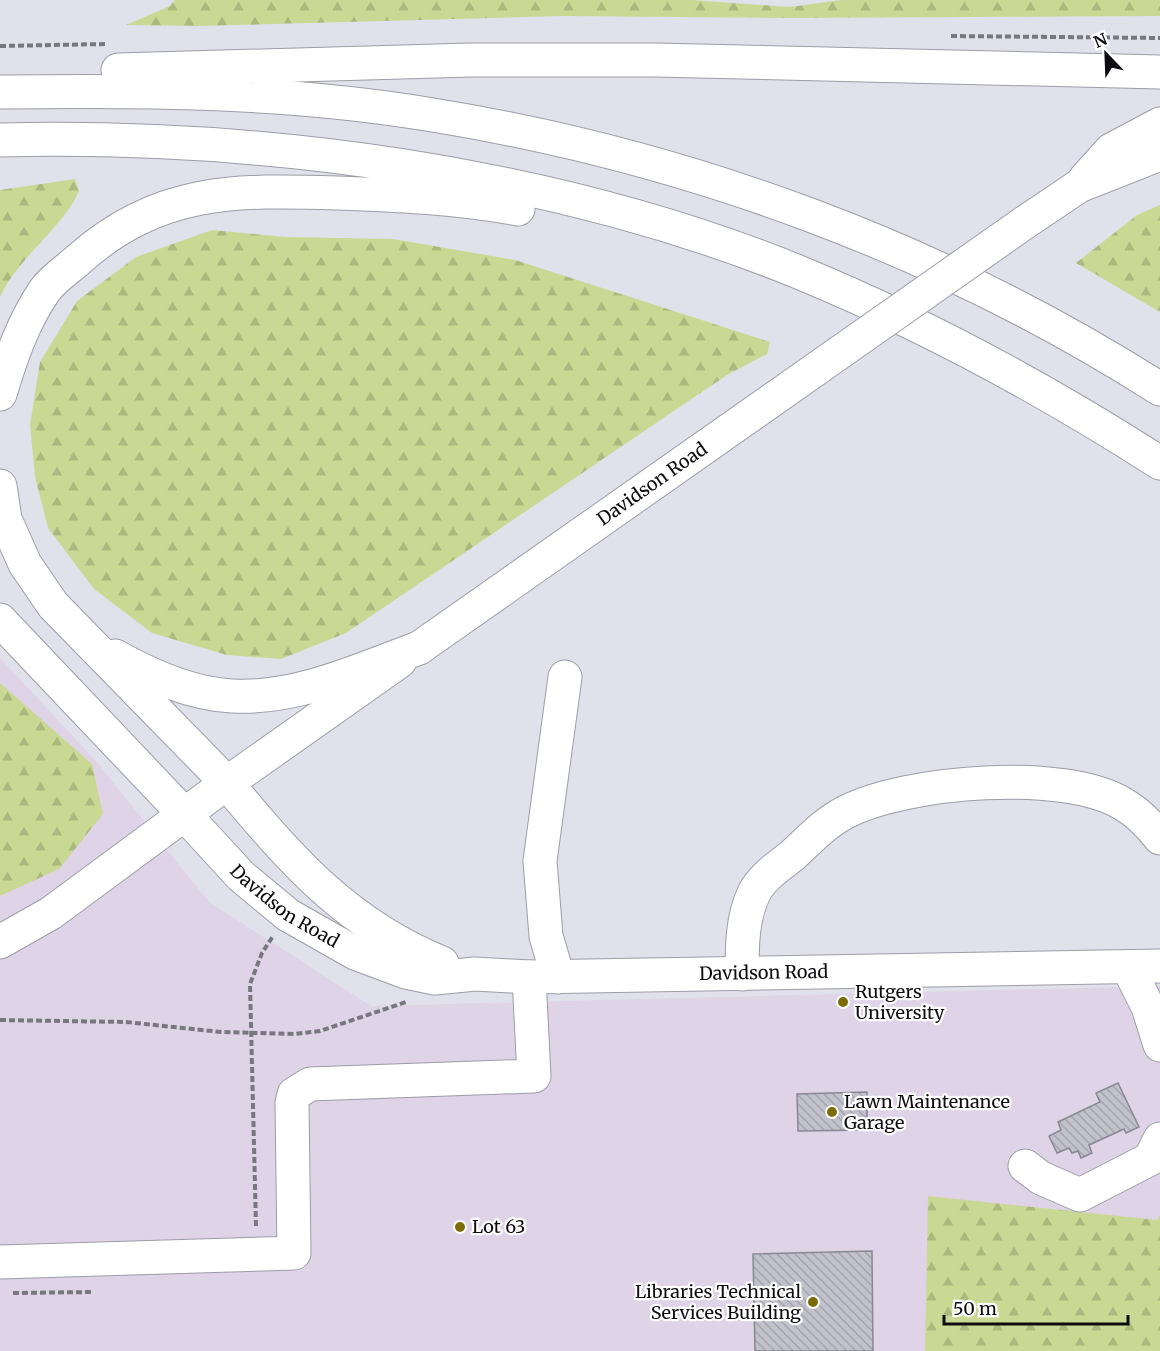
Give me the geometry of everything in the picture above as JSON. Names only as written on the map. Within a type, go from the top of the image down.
[{"type":"main road","points":[[0,73],[471,60],[643,60],[1160,72]]},
{"type":"main road","points":[[0,92],[193,93],[321,102],[442,116],[543,135],[635,158],[686,172],[785,205],[960,277],[1111,358],[1160,390]]},
{"type":"main road","name":"Davidson Road","points":[[1079,186],[1111,150],[1160,124]]},
{"type":"main road","points":[[0,140],[191,144],[334,156],[500,184],[603,207],[794,270],[957,343],[1064,402],[1160,463]]},
{"type":"main road","name":"Davidson Road","points":[[0,942],[51,913],[227,783],[1024,223],[1079,186],[1160,154]]},
{"type":"main road","points":[[0,394],[15,344],[46,288],[119,227],[147,212],[182,201],[218,195],[300,192],[407,196],[478,202],[717,244]]},
{"type":"main road","points":[[0,486],[5,519],[25,564],[53,605],[227,783]]},
{"type":"main road","points":[[0,620],[185,815]]},
{"type":"main road","points":[[91,643],[143,672],[189,688],[233,696],[288,692],[419,648]]},
{"type":"main road","points":[[0,1262],[294,1253],[292,1103],[294,1094],[310,1084],[534,1076],[546,936],[540,861],[565,678]]},
{"type":"main road","name":"Davidson Road","points":[[227,783],[296,863],[331,896],[405,948],[476,974]]},
{"type":"main road","points":[[742,974],[742,940],[749,906],[763,880],[831,822],[867,803],[934,788],[975,783],[1070,787],[1100,794],[1122,803],[1160,838]]},
{"type":"main road","name":"Davidson Road","points":[[185,815],[241,876],[288,915],[355,953],[406,972],[435,978],[476,974],[544,977],[1144,967]]},
{"type":"main road","points":[[1144,967],[1148,1007],[1160,1044]]},
{"type":"main road","points":[[1025,1166],[1041,1178],[1080,1195],[1150,1159],[1160,1139]]},
{"type":"path","points":[[257,1255],[250,984],[262,953],[277,931]]},
{"type":"path","points":[[0,1020],[126,1022],[251,1034],[320,1031],[384,1010],[411,998]]},
{"type":"path","points":[[12,1293],[94,1292]]},
{"type":"shaded area","name":"Rutgers University","points":[[0,658],[95,760],[209,902],[371,1006],[1160,986],[1160,1351],[0,1351]]},
{"type":"green space","points":[[175,0],[692,0],[790,7],[841,0],[1160,0],[1160,16],[788,18],[564,16],[197,26],[126,25],[170,6]]},
{"type":"green space","points":[[75,179],[79,191],[72,204],[18,269],[0,297],[0,190]]},
{"type":"green space","points":[[1160,205],[1160,312],[1076,263],[1137,215]]},
{"type":"green space","points":[[212,230],[285,237],[393,239],[515,260],[770,342],[767,354],[727,375],[346,633],[281,659],[227,655],[152,633],[94,589],[48,528],[35,477],[30,425],[40,362],[77,301],[136,257]]},
{"type":"green space","points":[[0,683],[92,764],[103,814],[59,869],[0,896]]},
{"type":"green space","points":[[928,1196],[1157,1220],[1160,1215],[1160,1351],[925,1351]]},
{"type":"building","points":[[1118,1083],[1139,1127],[1126,1133],[1124,1129],[1089,1145],[1092,1153],[1081,1158],[1078,1151],[1072,1153],[1069,1148],[1057,1153],[1049,1136],[1061,1130],[1058,1122],[1100,1102],[1096,1093]]},
{"type":"building","name":"Lawn Maintenance Garage","points":[[867,1092],[867,1130],[798,1131],[797,1094]]},
{"type":"building","name":"Libraries Technical Services Building","points":[[872,1251],[873,1351],[755,1351],[753,1254]]},
{"type":"place","name":"Rutgers University","points":[[843,1002]]},
{"type":"place","name":"Lawn Maintenance Garage","points":[[832,1112]]},
{"type":"place","name":"Lot 63","points":[[460,1227]]},
{"type":"place","name":"Libraries Technical Services Building","points":[[813,1302]]}]
